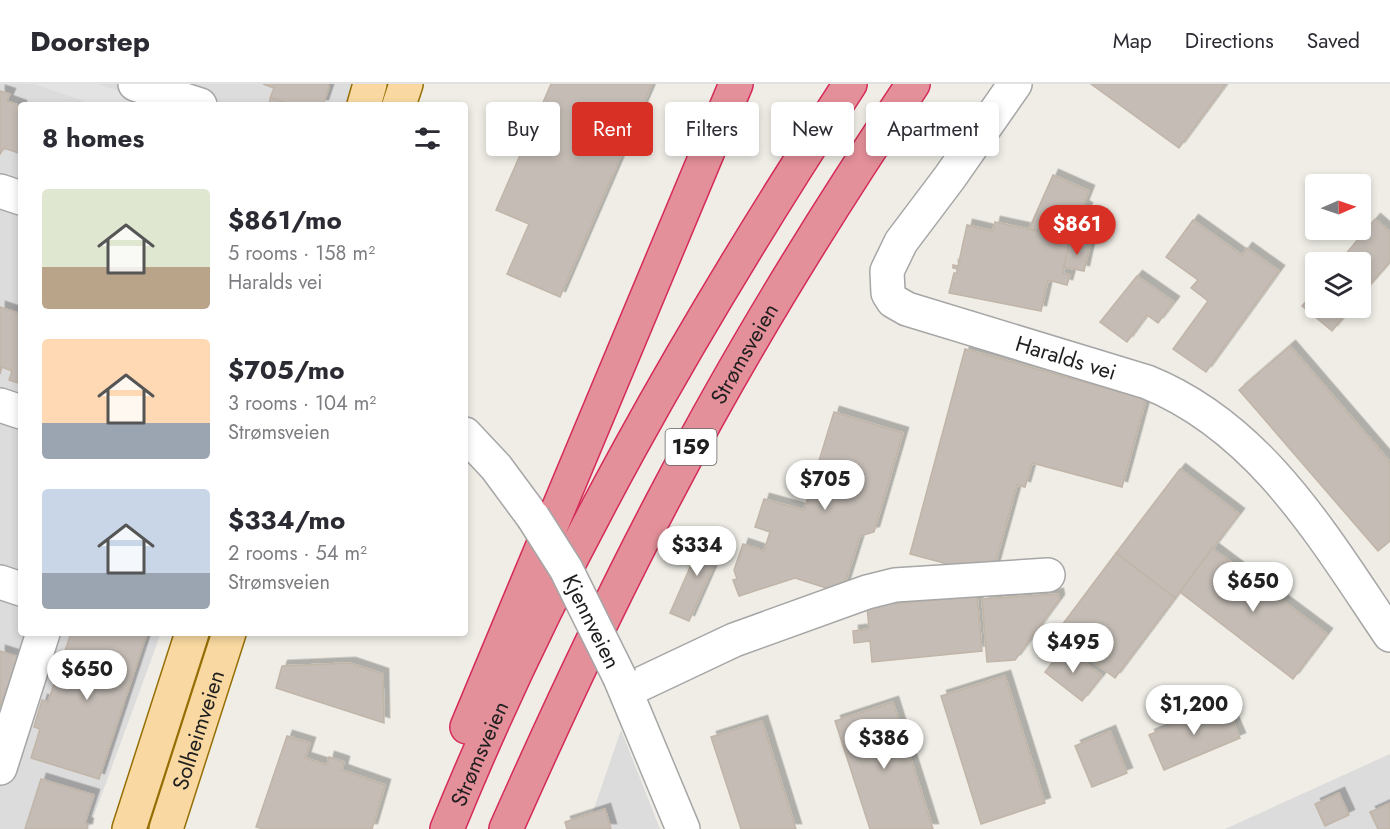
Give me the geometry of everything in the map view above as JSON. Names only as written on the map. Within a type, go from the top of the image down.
[{"type":"highway","points":[[428,829],[441,786],[507,635],[736,84]]},
{"type":"highway","name":"Strømsveien","points":[[447,829],[541,623],[624,459],[734,268],[850,84]]},
{"type":"highway","name":"Strømsveien","points":[[506,829],[609,605],[674,478],[779,294],[848,181],[913,84]]},
{"type":"main road","points":[[364,102],[370,84]]},
{"type":"main road","points":[[400,102],[406,84]]},
{"type":"main road","name":"Solheimveien","points":[[129,829],[191,636]]},
{"type":"main road","name":"Solheimveien","points":[[166,829],[228,636]]},
{"type":"street","points":[[135,84],[191,102]]},
{"type":"street","points":[[201,102],[206,84]]},
{"type":"street","name":"Haralds vei","points":[[1015,84],[901,242],[887,271],[886,285],[893,301],[907,309],[953,325],[1147,382],[1176,394],[1198,407],[1248,447],[1282,483],[1390,635]]},
{"type":"street","points":[[0,191],[18,197]]},
{"type":"street","points":[[0,405],[18,411]]},
{"type":"street","name":"Kjennveien","points":[[468,437],[496,467],[533,517],[566,569],[623,685],[683,829]]},
{"type":"street","points":[[623,685],[734,640],[867,592],[895,585],[1048,575]]},
{"type":"street","points":[[0,582],[18,588]]},
{"type":"street","points":[[11,753],[43,636]]},
{"type":"shaded area","points":[[0,84],[361,84],[354,102],[18,102],[18,636],[160,636],[89,829],[0,829]]},
{"type":"shaded area","points":[[34,84],[97,84],[158,102],[86,102]]},
{"type":"shaded area","points":[[621,730],[660,829],[587,829]]},
{"type":"shaded area","points":[[1390,754],[1390,829],[1225,829]]},
{"type":"building","points":[[263,84],[328,84],[329,87],[324,102],[283,102],[270,98],[274,88]]},
{"type":"building","points":[[551,84],[652,84],[644,102],[572,102],[572,156],[621,156],[560,297],[507,274],[529,224],[496,210],[520,156],[560,156],[560,102],[543,102]]},
{"type":"building","points":[[1091,84],[1226,84],[1179,148]]},
{"type":"building","points":[[0,91],[10,94],[7,101],[18,105],[18,153],[4,148],[0,154]]},
{"type":"building","points":[[271,98],[283,102],[269,102]]},
{"type":"building","points":[[1053,175],[1089,191],[1083,206],[1087,208],[1083,217],[1079,215],[1070,230],[1070,238],[1029,229]]},
{"type":"building","points":[[1375,219],[1390,232],[1390,262],[1371,284],[1371,252],[1347,252],[1357,240],[1371,240],[1371,224]]},
{"type":"building","points":[[1193,220],[1242,255],[1247,248],[1279,271],[1206,372],[1173,349],[1208,301],[1191,288],[1198,280],[1166,257]]},
{"type":"building","points":[[995,222],[1070,238],[1063,273],[1070,275],[1067,285],[1048,280],[1041,311],[949,293],[954,273],[957,273],[953,265],[958,266],[967,225],[993,231]]},
{"type":"building","points":[[1070,240],[1090,244],[1084,271],[1064,267]]},
{"type":"building","points":[[1137,276],[1174,302],[1158,323],[1147,315],[1127,342],[1100,322]]},
{"type":"building","points":[[0,307],[18,313],[18,383],[9,380],[12,371],[2,367],[0,374]]},
{"type":"building","points":[[1316,318],[1343,318],[1332,331]]},
{"type":"building","points":[[1290,346],[1390,462],[1390,541],[1378,551],[1239,390]]},
{"type":"building","points":[[965,349],[1146,399],[1122,487],[1032,463],[1025,487],[1017,485],[994,568],[977,572],[910,554]]},
{"type":"building","points":[[834,412],[903,433],[874,532],[860,536],[842,593],[795,578],[739,596],[733,580],[737,579],[734,570],[743,544],[764,551],[770,532],[755,527],[764,499],[804,510],[809,494],[791,489],[797,471],[814,477]]},
{"type":"building","points":[[1180,469],[1239,514],[1175,598],[1116,553]]},
{"type":"building","points":[[705,533],[724,542],[689,621],[670,613]]},
{"type":"building","points":[[1212,548],[1327,634],[1293,679],[1180,592]]},
{"type":"building","points":[[1116,553],[1175,598],[1115,678],[1056,633]]},
{"type":"building","points":[[1058,594],[1059,600],[1015,660],[987,662],[982,599]]},
{"type":"building","points":[[977,596],[982,651],[872,662],[870,641],[854,643],[853,631],[869,629],[867,606]]},
{"type":"building","points":[[70,636],[146,636],[99,779],[31,758],[40,729],[34,727],[42,700],[48,702]]},
{"type":"building","points":[[1064,647],[1102,676],[1082,701],[1045,672]]},
{"type":"building","points":[[0,651],[19,657],[0,707]]},
{"type":"building","points":[[350,663],[383,674],[384,723],[276,688],[282,666]]},
{"type":"building","points":[[1005,676],[1045,803],[981,824],[941,696]]},
{"type":"building","points":[[893,702],[933,829],[870,829],[835,721]]},
{"type":"building","points":[[1225,703],[1240,738],[1164,770],[1149,735]]},
{"type":"building","points":[[762,721],[796,829],[741,829],[711,737]]},
{"type":"building","points":[[1110,731],[1127,773],[1092,787],[1075,746]]},
{"type":"building","points":[[287,736],[310,743],[305,758],[327,765],[329,757],[344,762],[342,770],[385,785],[372,829],[263,829],[256,827]]},
{"type":"building","points":[[41,779],[94,795],[85,823],[88,824],[87,829],[25,829]]},
{"type":"building","points":[[1339,793],[1349,815],[1325,826],[1315,804]]},
{"type":"building","points":[[1390,803],[1390,829],[1378,829],[1370,812]]},
{"type":"building","points":[[605,809],[611,829],[567,829],[565,822]]}]
